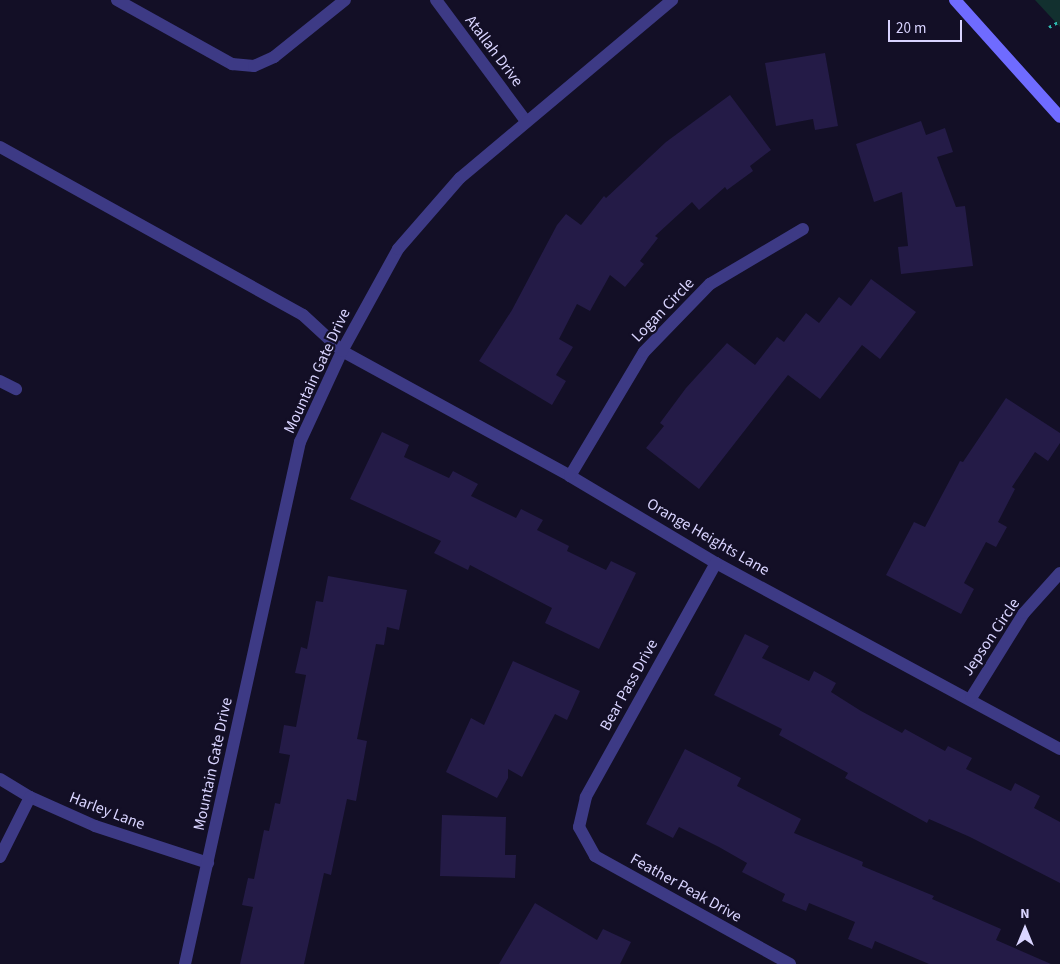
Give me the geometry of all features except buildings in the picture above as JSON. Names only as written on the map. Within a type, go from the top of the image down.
[{"type":"main road","points":[[955,0],[1060,117]]},
{"type":"street","points":[[117,0],[232,64],[254,66],[274,57],[345,0]]},
{"type":"street","name":"Atallah Drive","points":[[436,0],[526,121]]},
{"type":"street","name":"Mountain Gate Drive","points":[[185,964],[300,442],[342,351],[398,249],[460,178],[672,0]]},
{"type":"street","name":"Orange Heights Lane","points":[[0,147],[303,315],[342,351],[570,476],[716,563],[971,698],[1060,749]]},
{"type":"street","name":"Logan Circle","points":[[570,476],[644,352],[710,284],[803,230]]},
{"type":"street","points":[[0,380],[16,389]]},
{"type":"street","name":"Bear Pass Drive","points":[[579,827],[586,796],[716,563]]},
{"type":"street","name":"Jepson Circle","points":[[971,698],[1024,613],[1060,573]]},
{"type":"street","name":"Harley Lane","points":[[0,779],[30,796],[95,826],[208,862]]},
{"type":"street","points":[[0,857],[30,796]]},
{"type":"street","name":"Feather Peak Drive","points":[[579,827],[595,856],[790,964]]},
{"type":"path","points":[[1050,26],[1060,20]]},
{"type":"green space","points":[[1035,0],[1060,0],[1060,27]]}]
